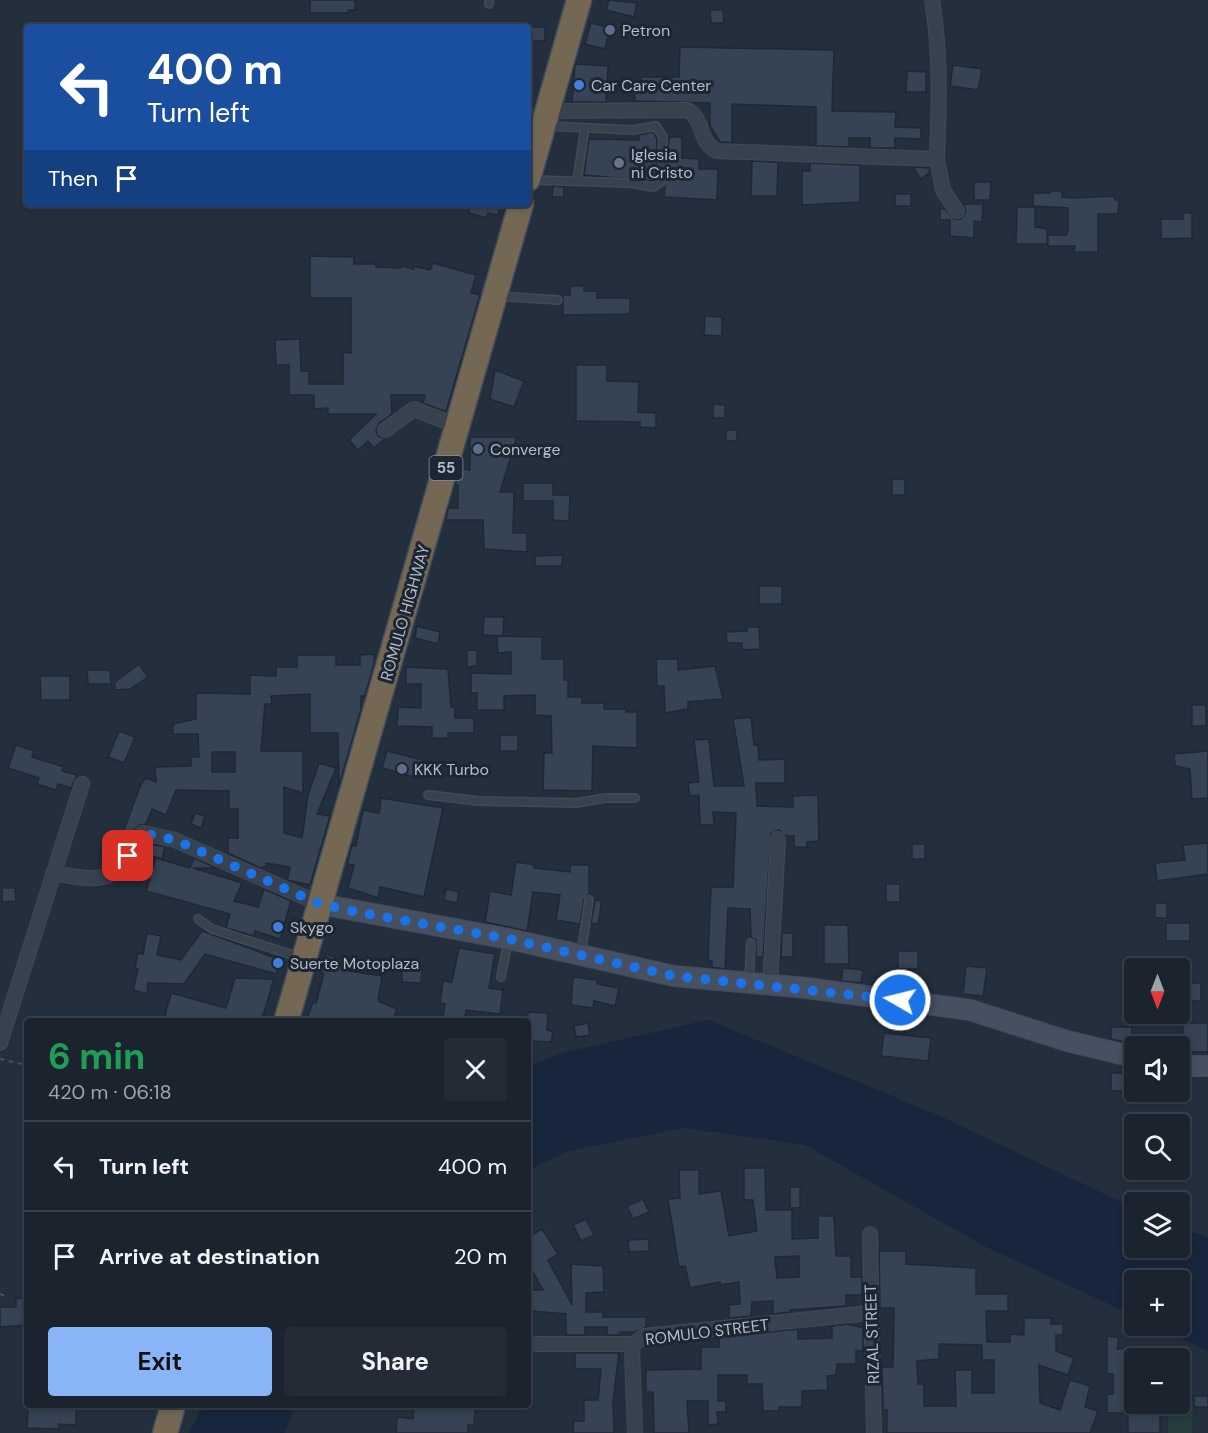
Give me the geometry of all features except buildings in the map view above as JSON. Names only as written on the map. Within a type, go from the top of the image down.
[{"type":"highway","points":[[531,169],[579,0]]},
{"type":"highway","name":"ROMULO HIGHWAY","points":[[287,1018],[520,207]]},
{"type":"highway","points":[[165,1433],[172,1408]]},
{"type":"street","points":[[932,0],[937,32],[940,82],[937,159],[943,190],[957,211]]},
{"type":"street","points":[[545,118],[687,110],[696,117],[707,145],[717,151],[937,159]]},
{"type":"street","points":[[385,430],[414,409],[458,426]]},
{"type":"street","points":[[0,1043],[82,784]]},
{"type":"street","points":[[53,873],[94,879],[108,877],[123,864],[142,833],[149,833],[175,840],[320,904],[509,939],[674,976],[770,985],[970,1011],[1066,1041],[1124,1055]]},
{"type":"street","points":[[770,985],[778,839]]},
{"type":"street","points":[[1190,1066],[1208,1066]]},
{"type":"street","name":"RIZAL STREET","points":[[870,1234],[874,1433]]},
{"type":"street","name":"ROMULO STREET","points":[[635,1433],[634,1344],[644,1336],[870,1314]]},
{"type":"street","points":[[536,1344],[634,1344]]},
{"type":"lane","points":[[531,180],[631,183],[653,188],[661,182],[663,136],[658,128],[585,128],[545,118]]},
{"type":"lane","points":[[578,181],[585,128]]},
{"type":"lane","points":[[494,295],[558,300]]},
{"type":"lane","points":[[428,795],[479,801],[576,803],[605,798],[634,798]]},
{"type":"lane","points":[[580,956],[589,900]]},
{"type":"lane","points":[[198,919],[212,929],[304,959]]},
{"type":"lane","points":[[501,977],[509,939]]},
{"type":"lane","points":[[749,983],[751,943]]},
{"type":"path","points":[[0,1059],[24,1064]]},
{"type":"path","points":[[0,1294],[5,1296]]},
{"type":"green space","points":[[1190,1400],[1193,1400],[1192,1433],[1168,1433],[1168,1414],[1190,1414]]},
{"type":"water","points":[[708,1020],[938,1115],[1124,1203],[1124,1258],[1190,1258],[1190,1231],[1208,1237],[1208,1351],[1176,1336],[1190,1336],[1190,1270],[1124,1270],[1124,1311],[984,1246],[805,1145],[684,1128],[569,1151],[531,1169],[531,1065],[562,1053]]},
{"type":"water","points":[[202,1408],[294,1408],[285,1433],[189,1433]]},
{"type":"place","name":"Petron","points":[[610,30]]},
{"type":"place","name":"Car Care Center","points":[[579,85]]},
{"type":"place","name":"Iglesia ni Cristo","points":[[619,163]]},
{"type":"place","name":"Converge","points":[[478,449]]},
{"type":"place","name":"KKK Turbo","points":[[402,769]]},
{"type":"place","name":"Skygo","points":[[278,927]]},
{"type":"place","name":"Suerte Motoplaza","points":[[278,963]]},
{"type":"route","points":[[128,856],[142,833],[149,833],[175,840],[320,904],[509,939],[611,964],[674,976],[807,988],[900,1000]]}]
